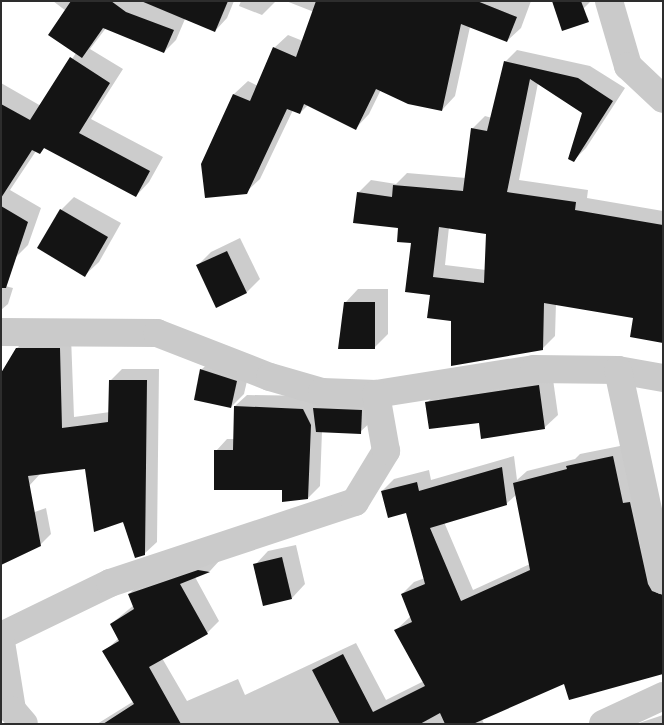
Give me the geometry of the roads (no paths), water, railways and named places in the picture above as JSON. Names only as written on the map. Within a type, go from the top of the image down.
[{"type":"street","points":[[609,1],[628,66],[663,99]]},
{"type":"street","points":[[1,332],[157,333],[270,377],[322,392],[376,394],[534,368],[618,370],[663,378]]},
{"type":"street","points":[[618,370],[663,580]]},
{"type":"street","points":[[1,636],[110,583],[355,502],[386,451],[376,394]]},
{"type":"street","points":[[1,642],[13,717]]},
{"type":"street","points":[[602,724],[663,696]]}]
